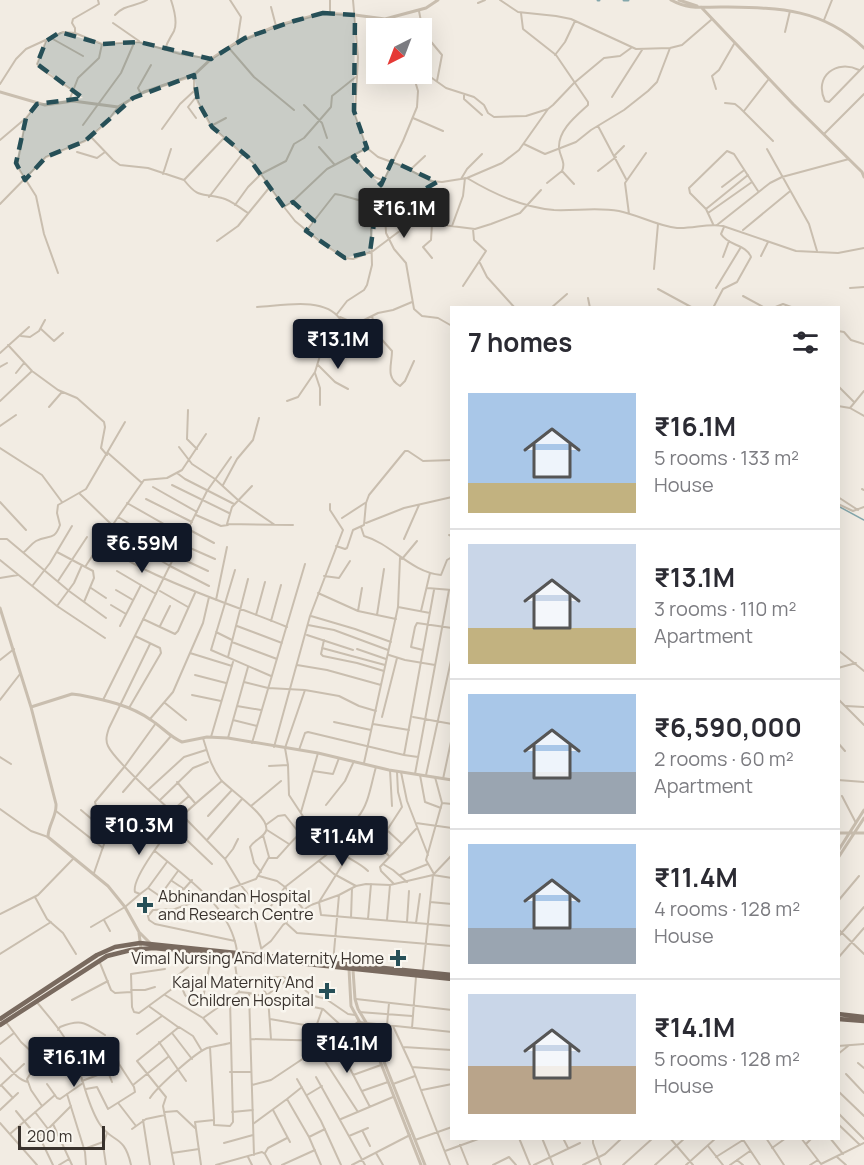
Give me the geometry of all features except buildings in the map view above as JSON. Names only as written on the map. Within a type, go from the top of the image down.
[{"type":"main road","points":[[0,1025],[99,960],[140,946]]},
{"type":"main road","points":[[152,946],[236,955]]},
{"type":"main road","points":[[0,1018],[100,953],[115,947],[152,946],[450,977]]},
{"type":"main road","points":[[263,958],[351,966]]},
{"type":"main road","points":[[840,1016],[864,1019]]},
{"type":"street","points":[[75,33],[72,22],[74,19],[96,8],[99,4],[98,0]]},
{"type":"street","points":[[116,15],[122,8],[147,0]]},
{"type":"street","points":[[165,50],[174,30],[175,18],[171,0]]},
{"type":"street","points":[[230,0],[241,17],[237,43]]},
{"type":"street","points":[[330,0],[330,13]]},
{"type":"street","points":[[353,0],[358,75],[355,115],[367,148],[383,159],[437,182]]},
{"type":"street","points":[[390,18],[430,6],[438,0]]},
{"type":"street","points":[[478,3],[483,0]]},
{"type":"street","points":[[500,0],[521,13],[556,16],[574,21],[631,48],[642,50],[682,45],[711,20]]},
{"type":"street","points":[[671,0],[692,8],[791,10],[824,20],[840,28],[863,45]]},
{"type":"street","points":[[679,0],[699,7],[768,79],[863,171],[864,177]]},
{"type":"street","points":[[824,20],[831,0]]},
{"type":"street","points":[[272,7],[276,26]]},
{"type":"street","points":[[419,10],[423,32],[442,55],[437,81]]},
{"type":"street","points":[[784,32],[791,10]]},
{"type":"street","points":[[0,204],[46,157],[62,149],[81,144],[106,123],[118,107],[141,94],[194,75],[211,59],[237,43],[276,26],[311,16],[330,13],[378,18]]},
{"type":"street","points":[[521,13],[523,29],[555,55],[589,103],[566,127],[559,148],[564,163],[562,171],[547,183]]},
{"type":"street","points":[[555,55],[565,42],[574,21]]},
{"type":"street","points":[[113,23],[141,43]]},
{"type":"street","points":[[0,84],[20,54],[31,46],[63,32],[75,33],[102,44],[141,43],[211,59]]},
{"type":"street","points":[[51,38],[83,56]]},
{"type":"street","points":[[46,41],[37,64],[72,90]]},
{"type":"street","points":[[83,125],[121,73],[134,43]]},
{"type":"street","points":[[69,101],[80,76],[99,58],[102,44]]},
{"type":"street","points":[[716,89],[712,76],[719,69],[734,44]]},
{"type":"street","points":[[228,48],[254,77],[294,110]]},
{"type":"street","points":[[306,231],[335,194],[361,201],[377,202],[411,197],[437,182],[464,178],[502,163],[524,144],[548,109],[573,83],[604,58],[620,56],[631,48]]},
{"type":"street","points":[[524,144],[545,154],[576,142],[624,110],[654,86],[670,48]]},
{"type":"street","points":[[612,97],[642,50]]},
{"type":"street","points":[[141,94],[138,87],[151,65]]},
{"type":"street","points":[[859,70],[845,66],[829,71],[822,81],[821,88],[825,101],[829,102],[864,66]]},
{"type":"street","points":[[194,75],[196,98],[211,126],[243,153],[284,207],[306,231],[349,259],[358,258],[370,252],[409,224],[473,229],[517,215],[541,190]]},
{"type":"street","points":[[235,205],[261,174],[286,161],[293,146],[304,138],[331,107],[332,96],[358,75]]},
{"type":"street","points":[[432,78],[446,88],[478,99],[488,113],[494,117],[526,116],[548,109]]},
{"type":"street","points":[[744,111],[768,79]]},
{"type":"street","points":[[416,84],[419,99],[403,141],[380,190],[385,228],[389,240],[406,263],[414,309],[420,315],[438,318],[450,325]]},
{"type":"street","points":[[162,129],[180,104],[194,90]]},
{"type":"street","points":[[0,92],[37,104],[52,105],[69,101],[118,107]]},
{"type":"street","points":[[464,94],[464,99],[482,115]]},
{"type":"street","points":[[824,134],[864,94]]},
{"type":"street","points":[[196,98],[188,107],[196,118]]},
{"type":"street","points":[[725,103],[735,104],[744,111],[773,141]]},
{"type":"street","points":[[0,140],[26,118],[37,104]]},
{"type":"street","points":[[304,105],[324,125],[327,138]]},
{"type":"street","points":[[26,118],[16,163],[36,195],[44,234],[58,273]]},
{"type":"street","points":[[211,126],[226,118]]},
{"type":"street","points":[[412,118],[444,131]]},
{"type":"street","points":[[598,126],[627,179]]},
{"type":"street","points":[[91,137],[116,163],[144,168],[184,180],[194,191],[209,197],[223,198],[248,213]]},
{"type":"street","points":[[184,180],[224,138]]},
{"type":"street","points":[[598,171],[624,146]]},
{"type":"street","points":[[319,147],[334,164]]},
{"type":"street","points":[[284,207],[334,164],[367,148]]},
{"type":"street","points":[[163,174],[171,149]]},
{"type":"street","points":[[766,150],[810,227],[817,252]]},
{"type":"street","points":[[715,224],[706,209],[689,192],[689,187],[729,151],[734,154],[758,191]]},
{"type":"street","points":[[77,152],[97,158],[105,152]]},
{"type":"street","points":[[209,197],[243,153]]},
{"type":"street","points":[[629,214],[625,188],[627,179],[646,153]]},
{"type":"street","points":[[452,226],[463,196],[467,169],[482,154]]},
{"type":"street","points":[[354,155],[369,175],[384,180]]},
{"type":"street","points":[[410,170],[425,156]]},
{"type":"street","points":[[715,224],[758,191],[782,177],[849,159]]},
{"type":"street","points":[[722,187],[744,170]]},
{"type":"street","points":[[562,171],[574,184]]},
{"type":"street","points":[[706,209],[748,175]]},
{"type":"street","points":[[464,178],[527,205],[557,210],[602,209],[678,228],[715,224],[796,251],[838,253],[864,248]]},
{"type":"street","points":[[708,213],[752,182]]},
{"type":"street","points":[[217,242],[237,225],[269,187]]},
{"type":"street","points":[[741,231],[789,192]]},
{"type":"street","points":[[292,202],[314,221]]},
{"type":"street","points":[[287,401],[298,398],[315,372],[324,347],[337,331],[338,316],[347,301],[366,288],[371,270],[372,222],[377,202]]},
{"type":"street","points":[[432,224],[430,241],[423,247],[432,258]]},
{"type":"street","points":[[654,269],[658,224]]},
{"type":"street","points":[[714,306],[723,290],[737,282],[751,257],[750,252],[722,237],[724,226]]},
{"type":"street","points":[[463,286],[486,251],[475,241],[473,229]]},
{"type":"street","points":[[723,257],[729,241]]},
{"type":"street","points":[[761,256],[768,242]]},
{"type":"street","points":[[716,288],[741,247]]},
{"type":"street","points":[[480,263],[486,277],[513,306]]},
{"type":"street","points":[[850,288],[864,287]]},
{"type":"street","points":[[658,289],[689,306]]},
{"type":"street","points":[[553,306],[567,294]]},
{"type":"street","points":[[743,296],[761,306]]},
{"type":"street","points":[[588,298],[590,306]]},
{"type":"street","points":[[257,307],[311,305],[325,308],[355,324],[383,311],[396,309],[412,302]]},
{"type":"street","points":[[372,316],[375,331],[392,351],[390,373],[400,386],[405,381],[414,361]]},
{"type":"street","points":[[20,336],[29,338],[41,328],[45,320]]},
{"type":"street","points":[[0,353],[29,327]]},
{"type":"street","points":[[41,328],[54,341],[63,333]]},
{"type":"street","points":[[840,331],[844,332],[851,340],[864,345]]},
{"type":"street","points":[[8,345],[32,371],[62,392],[77,398],[104,422],[101,448],[142,483]]},
{"type":"street","points":[[0,367],[7,363]]},
{"type":"street","points":[[16,373],[24,363]]},
{"type":"street","points":[[318,365],[335,382],[348,389]]},
{"type":"street","points":[[0,401],[32,371]]},
{"type":"street","points":[[315,372],[320,388],[320,405]]},
{"type":"street","points":[[840,388],[854,402]]},
{"type":"street","points":[[850,408],[864,391]]},
{"type":"street","points":[[49,406],[62,392]]},
{"type":"street","points":[[840,406],[850,408],[864,416]]},
{"type":"street","points":[[189,410],[187,439],[197,449]]},
{"type":"street","points":[[0,426],[16,415]]},
{"type":"street","points":[[223,485],[237,459],[253,440],[260,418]]},
{"type":"street","points":[[24,552],[37,540],[51,537],[56,533],[60,525],[57,508],[62,502],[86,489],[125,422]]},
{"type":"street","points":[[57,606],[142,483],[146,479],[167,478],[177,473],[189,461],[206,434]]},
{"type":"street","points":[[179,447],[189,461],[223,485],[238,500],[275,525]]},
{"type":"street","points":[[0,448],[42,475],[62,502]]},
{"type":"street","points":[[365,524],[366,503],[372,490],[406,451],[423,462],[450,460]]},
{"type":"street","points":[[102,700],[207,491],[231,457]]},
{"type":"street","points":[[177,473],[184,480],[234,504]]},
{"type":"street","points":[[172,485],[229,513]]},
{"type":"street","points":[[228,525],[226,523],[234,504],[252,486]]},
{"type":"street","points":[[153,487],[221,526],[293,525]]},
{"type":"street","points":[[80,494],[112,525]]},
{"type":"street","points":[[336,546],[347,548],[353,530],[379,516],[450,496]]},
{"type":"street","points":[[146,498],[192,522]]},
{"type":"street","points":[[840,498],[858,510]]},
{"type":"street","points":[[0,503],[26,530]]},
{"type":"street","points":[[127,503],[184,536]]},
{"type":"street","points":[[342,518],[366,503]]},
{"type":"street","points":[[274,747],[310,616],[343,530],[330,510],[330,504]]},
{"type":"street","points":[[404,539],[419,504]]},
{"type":"street","points":[[840,505],[851,511],[864,507]]},
{"type":"street","points":[[118,517],[177,552]]},
{"type":"street","points":[[33,585],[57,552],[72,526]]},
{"type":"street","points":[[361,527],[364,536],[380,541],[418,569],[441,575],[450,558]]},
{"type":"street","points":[[108,530],[209,586]]},
{"type":"street","points":[[188,530],[214,543]]},
{"type":"street","points":[[58,581],[87,537]]},
{"type":"street","points":[[0,539],[7,539],[69,591],[106,618]]},
{"type":"street","points":[[103,540],[127,561],[164,579],[287,627]]},
{"type":"street","points":[[364,763],[396,619],[401,558],[417,541]]},
{"type":"street","points":[[181,544],[215,560]]},
{"type":"street","points":[[216,600],[227,547]]},
{"type":"street","points":[[57,552],[94,573],[84,602]]},
{"type":"street","points":[[176,556],[208,571]]},
{"type":"street","points":[[0,560],[57,606],[105,638]]},
{"type":"street","points":[[324,576],[339,578],[350,561]]},
{"type":"street","points":[[252,743],[305,564]]},
{"type":"street","points":[[377,615],[384,569]]},
{"type":"street","points":[[235,570],[211,650],[272,676]]},
{"type":"street","points":[[117,571],[156,594]]},
{"type":"street","points":[[421,611],[430,573]]},
{"type":"street","points":[[0,578],[18,575]]},
{"type":"street","points":[[228,657],[248,579]]},
{"type":"street","points":[[256,615],[265,582]]},
{"type":"street","points":[[120,626],[141,585]]},
{"type":"street","points":[[271,621],[281,585]]},
{"type":"street","points":[[90,588],[106,598]]},
{"type":"street","points":[[358,611],[362,588]]},
{"type":"street","points":[[415,774],[450,590],[427,588]]},
{"type":"street","points":[[116,590],[133,600]]},
{"type":"street","points":[[159,590],[188,607]]},
{"type":"street","points":[[404,755],[434,590]]},
{"type":"street","points":[[318,592],[358,611],[396,619]]},
{"type":"street","points":[[143,619],[172,633],[177,633],[195,593]]},
{"type":"street","points":[[150,719],[173,692],[205,616],[209,597]]},
{"type":"street","points":[[111,605],[126,614]]},
{"type":"street","points":[[160,626],[170,606]]},
{"type":"street","points":[[398,607],[430,613]]},
{"type":"street","points":[[0,608],[31,707],[56,811],[48,837]]},
{"type":"street","points":[[310,616],[391,642]]},
{"type":"street","points":[[423,650],[412,648],[411,643],[416,624],[450,628]]},
{"type":"street","points":[[308,625],[334,630],[389,650]]},
{"type":"street","points":[[237,626],[282,643]]},
{"type":"street","points":[[216,632],[277,659]]},
{"type":"street","points":[[306,635],[353,650]]},
{"type":"street","points":[[129,708],[161,652],[160,648],[135,636]]},
{"type":"street","points":[[324,640],[321,654],[323,656],[384,671]]},
{"type":"street","points":[[150,644],[106,739],[110,749],[125,766],[172,810],[189,796]]},
{"type":"street","points":[[322,648],[385,665]]},
{"type":"street","points":[[357,649],[387,659]]},
{"type":"street","points":[[0,660],[14,650]]},
{"type":"street","points":[[840,651],[864,671]]},
{"type":"street","points":[[190,652],[232,666]]},
{"type":"street","points":[[388,655],[421,664],[435,665]]},
{"type":"street","points":[[382,717],[397,658]]},
{"type":"street","points":[[211,736],[234,660]]},
{"type":"street","points":[[840,667],[856,663]]},
{"type":"street","points":[[297,665],[327,670],[381,686]]},
{"type":"street","points":[[426,775],[450,665]]},
{"type":"street","points":[[228,738],[248,667]]},
{"type":"street","points":[[0,700],[20,674]]},
{"type":"street","points":[[195,675],[226,683]]},
{"type":"street","points":[[244,682],[267,688],[305,690],[341,697],[376,711]]},
{"type":"street","points":[[305,690],[285,748],[289,795],[310,827]]},
{"type":"street","points":[[31,707],[72,694],[129,708],[150,719],[184,743],[211,736],[228,738],[318,753],[399,772],[450,780]]},
{"type":"street","points":[[192,695],[222,701]]},
{"type":"street","points":[[840,701],[864,725]]},
{"type":"street","points":[[165,703],[186,720]]},
{"type":"street","points":[[237,706],[261,710]]},
{"type":"street","points":[[845,706],[864,706]]},
{"type":"street","points":[[412,716],[450,724]]},
{"type":"street","points":[[233,720],[257,726]]},
{"type":"street","points":[[334,722],[371,730]]},
{"type":"street","points":[[94,873],[112,821],[95,804],[156,723]]},
{"type":"street","points":[[372,724],[409,730]]},
{"type":"street","points":[[299,750],[304,733],[308,732],[418,758]]},
{"type":"street","points":[[123,792],[171,736]]},
{"type":"street","points":[[203,738],[209,761],[222,782],[251,806],[266,825],[267,830],[290,844]]},
{"type":"street","points":[[840,745],[845,751]]},
{"type":"street","points":[[443,779],[450,746]]},
{"type":"street","points":[[149,789],[184,757],[206,750]]},
{"type":"street","points":[[301,812],[318,753]]},
{"type":"street","points":[[0,757],[11,764]]},
{"type":"street","points":[[313,771],[332,774],[339,758]]},
{"type":"street","points":[[160,800],[194,766],[209,761]]},
{"type":"street","points":[[326,805],[345,781],[354,761]]},
{"type":"street","points":[[270,766],[288,765]]},
{"type":"street","points":[[327,844],[338,831],[354,821],[365,805],[375,767]]},
{"type":"street","points":[[390,770],[392,806]]},
{"type":"street","points":[[399,772],[407,801],[428,855]]},
{"type":"street","points":[[378,844],[402,807],[398,792],[399,772]]},
{"type":"street","points":[[420,774],[425,802],[441,808]]},
{"type":"street","points":[[434,777],[442,803],[428,855],[428,864],[434,874]]},
{"type":"street","points":[[840,780],[864,782]]},
{"type":"street","points":[[251,806],[281,781]]},
{"type":"street","points":[[177,782],[196,804]]},
{"type":"street","points":[[140,894],[135,892],[134,885],[155,851],[183,816],[222,782]]},
{"type":"street","points":[[207,816],[232,790]]},
{"type":"street","points":[[842,796],[856,823]]},
{"type":"street","points":[[207,840],[242,799]]},
{"type":"street","points":[[442,803],[450,804]]},
{"type":"street","points":[[0,809],[36,833],[48,837],[94,873],[125,907],[139,932],[152,946]]},
{"type":"street","points":[[81,810],[108,833]]},
{"type":"street","points":[[840,854],[864,810]]},
{"type":"street","points":[[56,811],[103,848]]},
{"type":"street","points":[[266,825],[278,816],[285,815],[310,840],[327,844]]},
{"type":"street","points":[[183,816],[225,859],[255,903]]},
{"type":"street","points":[[840,848],[864,818]]},
{"type":"street","points":[[253,920],[271,906],[285,887],[354,833],[375,820],[402,844]]},
{"type":"street","points":[[354,821],[354,833]]},
{"type":"street","points":[[415,823],[450,828]]},
{"type":"street","points":[[269,857],[277,858],[310,827],[320,824],[338,831]]},
{"type":"street","points":[[173,827],[212,864]]},
{"type":"street","points":[[394,885],[381,871],[382,864],[417,828]]},
{"type":"street","points":[[363,829],[389,856]]},
{"type":"street","points":[[267,830],[250,847],[254,863],[260,874],[277,881],[294,895],[304,910]]},
{"type":"street","points":[[840,833],[864,833]]},
{"type":"street","points":[[235,940],[156,924],[148,918],[153,910],[172,910],[226,891],[260,874],[269,857],[263,835]]},
{"type":"street","points":[[225,859],[238,839]]},
{"type":"street","points":[[327,844],[331,852]]},
{"type":"street","points":[[336,848],[346,859],[359,864],[368,871]]},
{"type":"street","points":[[155,851],[192,880],[227,922],[235,940],[239,992]]},
{"type":"street","points":[[412,1028],[413,1006],[426,943],[434,874],[450,857]]},
{"type":"street","points":[[0,914],[35,897],[73,858]]},
{"type":"street","points":[[346,859],[319,902],[321,915],[450,926]]},
{"type":"street","points":[[319,861],[336,875],[356,886]]},
{"type":"street","points":[[91,927],[125,907],[148,888],[167,862]]},
{"type":"street","points":[[382,864],[407,882]]},
{"type":"street","points":[[400,875],[428,864]]},
{"type":"street","points":[[159,897],[178,871]]},
{"type":"street","points":[[262,948],[271,941],[285,923],[304,910],[356,886],[394,885],[434,874],[450,878]]},
{"type":"street","points":[[840,899],[859,876]]},
{"type":"street","points":[[148,888],[159,897],[166,898],[184,889],[192,880]]},
{"type":"street","points":[[172,881],[184,889]]},
{"type":"street","points":[[368,919],[372,884]]},
{"type":"street","points":[[387,920],[390,885]]},
{"type":"street","points":[[351,918],[352,888]]},
{"type":"street","points":[[226,891],[236,906],[253,920],[263,958]]},
{"type":"street","points":[[407,922],[409,891]]},
{"type":"street","points":[[416,923],[420,894]]},
{"type":"street","points":[[333,963],[339,895]]},
{"type":"street","points":[[35,897],[76,954]]},
{"type":"street","points":[[430,902],[450,904]]},
{"type":"street","points":[[840,935],[864,908]]},
{"type":"street","points":[[104,919],[110,931]]},
{"type":"street","points":[[0,954],[51,922]]},
{"type":"street","points":[[285,923],[297,933],[450,946]]},
{"type":"street","points":[[840,956],[864,928]]},
{"type":"street","points":[[840,930],[864,953]]},
{"type":"street","points":[[139,932],[140,946]]},
{"type":"street","points":[[203,998],[212,954]]},
{"type":"street","points":[[99,960],[111,990],[115,993],[155,987]]},
{"type":"street","points":[[351,966],[359,1012],[367,1023],[393,1084],[423,1165]]},
{"type":"street","points":[[351,966],[350,999],[355,1015],[370,1039],[423,1165]]},
{"type":"street","points":[[188,967],[178,975],[185,995],[194,1002],[203,998]]},
{"type":"street","points":[[165,969],[131,974],[134,1012],[139,1014],[180,983]]},
{"type":"street","points":[[237,976],[249,980],[278,976],[288,979],[311,995],[326,999],[348,1014],[355,1015]]},
{"type":"street","points":[[268,996],[288,979]]},
{"type":"street","points":[[258,980],[268,996],[271,1039]]},
{"type":"street","points":[[72,1000],[108,981]]},
{"type":"street","points":[[203,1018],[239,992],[268,996],[322,1009],[346,1030]]},
{"type":"street","points":[[249,993],[254,1155]]},
{"type":"street","points":[[165,995],[203,1018],[217,1034]]},
{"type":"street","points":[[203,998],[219,1006]]},
{"type":"street","points":[[210,1047],[215,1126],[230,1126],[232,1112],[230,999]]},
{"type":"street","points":[[355,999],[450,1010]]},
{"type":"street","points":[[36,1001],[70,1049],[98,1121],[127,1149],[131,1165]]},
{"type":"street","points":[[387,1026],[389,1003]]},
{"type":"street","points":[[150,1007],[188,1032],[202,1051]]},
{"type":"street","points":[[306,1055],[322,1009]]},
{"type":"street","points":[[359,1012],[412,1016]]},
{"type":"street","points":[[137,1034],[162,1016]]},
{"type":"street","points":[[270,1019],[316,1027]]},
{"type":"street","points":[[6,1021],[34,1054],[35,1063],[27,1077],[42,1106]]},
{"type":"street","points":[[58,1029],[73,1021],[82,1021],[105,1035]]},
{"type":"street","points":[[252,1084],[271,1080],[358,1022],[450,1032]]},
{"type":"street","points":[[393,1026],[412,1067],[450,1165]]},
{"type":"street","points":[[174,1165],[163,1106],[166,1097],[137,1061],[178,1027]]},
{"type":"street","points":[[172,1032],[192,1059]]},
{"type":"street","points":[[0,1044],[14,1033]]},
{"type":"street","points":[[334,1038],[370,1107]]},
{"type":"street","points":[[250,1040],[329,1041]]},
{"type":"street","points":[[159,1042],[186,1081]]},
{"type":"street","points":[[150,1098],[158,1087],[202,1051],[230,1043]]},
{"type":"street","points":[[100,1044],[99,1049],[112,1082]]},
{"type":"street","points":[[840,1046],[864,1044]]},
{"type":"street","points":[[840,1052],[848,1046]]},
{"type":"street","points":[[403,1047],[450,1050]]},
{"type":"street","points":[[317,1048],[358,1112]]},
{"type":"street","points":[[46,1070],[70,1049]]},
{"type":"street","points":[[86,1089],[97,1088],[108,1109],[135,1092],[120,1066],[116,1052]]},
{"type":"street","points":[[133,1085],[168,1056]]},
{"type":"street","points":[[0,1058],[24,1082],[28,1082]]},
{"type":"street","points":[[858,1062],[864,1068]]},
{"type":"street","points":[[13,1098],[1,1085],[24,1064]]},
{"type":"street","points":[[353,1075],[381,1065]]},
{"type":"street","points":[[412,1067],[450,1070]]},
{"type":"street","points":[[47,1084],[60,1099],[83,1082],[108,1071]]},
{"type":"street","points":[[231,1072],[251,1072]]},
{"type":"street","points":[[846,1074],[864,1093]]},
{"type":"street","points":[[393,1084],[415,1076]]},
{"type":"street","points":[[316,1077],[365,1165]]},
{"type":"street","points":[[297,1079],[325,1129],[341,1165]]},
{"type":"street","points":[[362,1091],[387,1082]]},
{"type":"street","points":[[421,1090],[450,1084]]},
{"type":"street","points":[[306,1095],[322,1086]]},
{"type":"street","points":[[253,1124],[302,1087]]},
{"type":"street","points":[[4,1113],[0,1110],[18,1093]]},
{"type":"street","points":[[840,1093],[864,1116]]},
{"type":"street","points":[[67,1094],[84,1149],[86,1165]]},
{"type":"street","points":[[11,1133],[55,1095]]},
{"type":"street","points":[[341,1119],[393,1097]]},
{"type":"street","points":[[287,1099],[309,1137],[321,1165]]},
{"type":"street","points":[[119,1103],[136,1126]]},
{"type":"street","points":[[31,1142],[48,1129],[71,1105]]},
{"type":"street","points":[[232,1112],[253,1110]]},
{"type":"street","points":[[273,1110],[290,1142]]},
{"type":"street","points":[[16,1111],[39,1137],[53,1165]]},
{"type":"street","points":[[35,1112],[48,1129]]},
{"type":"street","points":[[132,1129],[143,1120],[177,1112],[195,1128]]},
{"type":"street","points":[[840,1115],[863,1143]]},
{"type":"street","points":[[143,1120],[150,1165]]},
{"type":"street","points":[[201,1165],[196,1121],[214,1120]]},
{"type":"street","points":[[0,1123],[37,1165]]},
{"type":"street","points":[[53,1124],[72,1165]]},
{"type":"street","points":[[840,1126],[863,1143]]},
{"type":"street","points":[[349,1136],[368,1128]]},
{"type":"street","points":[[415,1140],[450,1128]]},
{"type":"street","points":[[309,1137],[325,1129]]},
{"type":"street","points":[[363,1131],[370,1146]]},
{"type":"street","points":[[106,1165],[103,1142],[108,1133]]},
{"type":"street","points":[[224,1143],[254,1135]]},
{"type":"street","points":[[352,1165],[410,1135]]},
{"type":"street","points":[[216,1165],[265,1153],[268,1148],[288,1138]]},
{"type":"street","points":[[445,1150],[475,1140]]},
{"type":"street","points":[[520,1140],[532,1165],[580,1143]]},
{"type":"street","points":[[543,1140],[554,1165]]},
{"type":"street","points":[[564,1140],[568,1148]]},
{"type":"street","points":[[593,1140],[601,1165]]},
{"type":"street","points":[[583,1165],[598,1159],[620,1140]]},
{"type":"street","points":[[623,1165],[651,1140]]},
{"type":"street","points":[[670,1140],[693,1165]]},
{"type":"street","points":[[655,1165],[683,1140]]},
{"type":"street","points":[[686,1165],[714,1140]]},
{"type":"street","points":[[717,1158],[742,1140]]},
{"type":"street","points":[[744,1140],[760,1165]]},
{"type":"street","points":[[767,1140],[784,1165]]},
{"type":"street","points":[[772,1148],[783,1140]]},
{"type":"street","points":[[803,1140],[823,1164],[863,1143]]},
{"type":"street","points":[[806,1144],[810,1140]]},
{"type":"street","points":[[832,1140],[843,1154]]},
{"type":"street","points":[[84,1149],[103,1142]]},
{"type":"street","points":[[460,1145],[468,1165]]},
{"type":"street","points":[[708,1146],[723,1165]]},
{"type":"street","points":[[172,1153],[198,1149]]},
{"type":"street","points":[[282,1165],[315,1150]]},
{"type":"street","points":[[730,1165],[750,1151]]},
{"type":"street","points":[[265,1153],[271,1165]]},
{"type":"street","points":[[376,1153],[383,1165]]},
{"type":"street","points":[[248,1157],[252,1165]]},
{"type":"street","points":[[493,1165],[509,1157],[516,1165]]},
{"type":"street","points":[[837,1157],[845,1165]]},
{"type":"street","points":[[59,1165],[69,1159]]},
{"type":"street","points":[[236,1160],[238,1165]]},
{"type":"street","points":[[737,1160],[743,1165]]},
{"type":"street","points":[[810,1165],[818,1160]]},
{"type":"street","points":[[290,1161],[292,1165]]},
{"type":"highlighted area","points":[[323,13],[355,15],[354,111],[367,148],[353,157],[381,185],[392,161],[437,182],[411,197],[377,201],[370,252],[345,258],[306,231],[314,221],[293,202],[284,207],[248,157],[212,127],[198,102],[194,75],[133,98],[85,141],[46,157],[25,180],[16,163],[26,118],[37,104],[83,98],[37,64],[46,41],[60,32],[102,44],[139,42],[211,59],[245,38],[294,21]]},
{"type":"waterway","points":[[840,507],[864,520]]},
{"type":"place","name":"Abhinandan Hospital and Research Centre","points":[[145,905]]},
{"type":"place","name":"Vimal Nursing And Maternity Home","points":[[398,958]]},
{"type":"place","name":"Kajal Maternity And Children Hospital","points":[[327,991]]}]
